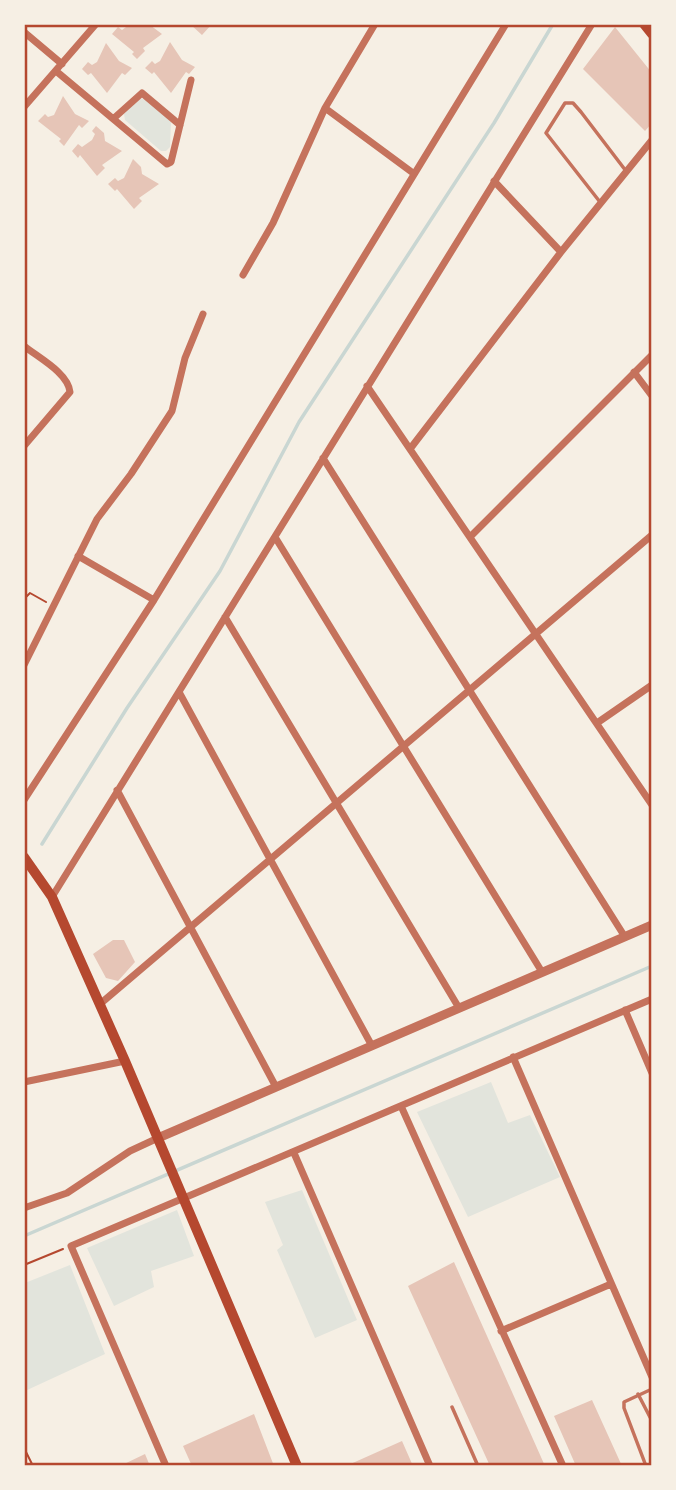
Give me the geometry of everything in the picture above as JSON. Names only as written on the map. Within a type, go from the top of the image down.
[{"type":"main road","points":[[645,24],[652,34]]},
{"type":"main road","points":[[24,857],[51,897],[100,1004],[184,1195],[297,1465]]},
{"type":"street","points":[[24,107],[96,24]]},
{"type":"street","points":[[243,275],[273,223],[325,108],[375,24]]},
{"type":"street","points":[[24,800],[154,600],[506,24]]},
{"type":"street","points":[[51,897],[592,24]]},
{"type":"street","points":[[24,32],[113,119],[167,164],[171,162],[191,80]]},
{"type":"street","points":[[113,119],[136,95],[142,93],[180,125]]},
{"type":"street","points":[[325,108],[413,173]]},
{"type":"street","points":[[410,449],[561,252],[652,140]]},
{"type":"street","points":[[494,181],[561,252]]},
{"type":"street","points":[[24,665],[97,519],[131,474],[172,411],[185,358],[203,314]]},
{"type":"street","points":[[24,346],[60,374],[69,384],[70,392],[24,446]]},
{"type":"street","points":[[470,537],[652,355]]},
{"type":"street","points":[[634,372],[652,396]]},
{"type":"street","points":[[367,386],[652,805]]},
{"type":"street","points":[[323,458],[625,937]]},
{"type":"street","points":[[100,1004],[652,535]]},
{"type":"street","points":[[275,537],[542,972]]},
{"type":"street","points":[[78,556],[154,600]]},
{"type":"street","points":[[225,617],[459,1008]]},
{"type":"street","points":[[597,723],[652,685]]},
{"type":"street","points":[[178,692],[271,856],[372,1046]]},
{"type":"street","points":[[117,790],[276,1087]]},
{"type":"street","points":[[24,1208],[67,1192],[130,1151],[158,1138],[652,925]]},
{"type":"street","points":[[166,1465],[71,1246],[184,1195],[294,1153],[652,999]]},
{"type":"street","points":[[625,1010],[652,1073]]},
{"type":"street","points":[[513,1057],[652,1377]]},
{"type":"street","points":[[24,1082],[125,1061]]},
{"type":"street","points":[[401,1105],[563,1465]]},
{"type":"street","points":[[294,1153],[430,1465]]},
{"type":"street","points":[[501,1331],[611,1284]]},
{"type":"lane","points":[[600,203],[546,133],[565,103],[573,103],[626,171]]},
{"type":"lane","points":[[646,1465],[624,1402],[652,1388]]},
{"type":"lane","points":[[638,1394],[652,1421]]},
{"type":"lane","points":[[452,1407],[478,1465]]},
{"type":"path","points":[[24,599],[30,593],[54,606]]},
{"type":"path","points":[[24,1265],[71,1246]]},
{"type":"path","points":[[24,1448],[33,1465]]},
{"type":"shaded area","points":[[138,98],[148,100],[171,122],[170,147],[166,151],[161,151],[125,120],[124,114]]},
{"type":"shaded area","points":[[491,1082],[508,1123],[530,1115],[560,1177],[468,1217],[417,1112]]},
{"type":"shaded area","points":[[302,1190],[357,1320],[315,1338],[277,1250],[283,1245],[265,1202]]},
{"type":"shaded area","points":[[177,1210],[194,1256],[151,1271],[154,1287],[114,1306],[87,1248]]},
{"type":"shaded area","points":[[70,1265],[105,1354],[25,1391],[25,1283]]},
{"type":"building","points":[[130,24],[150,25],[162,34],[143,48],[145,51],[137,59],[132,54],[134,52],[112,34],[118,27],[122,30]]},
{"type":"building","points":[[190,24],[212,24],[202,35]]},
{"type":"building","points":[[615,27],[652,73],[652,123],[645,131],[583,69]]},
{"type":"building","points":[[170,42],[182,60],[195,67],[189,74],[186,72],[171,93],[154,72],[152,74],[145,68],[152,61],[155,64],[160,61]]},
{"type":"building","points":[[106,43],[119,61],[132,68],[125,75],[122,73],[107,93],[91,73],[88,75],[82,69],[88,62],[92,65],[97,62]]},
{"type":"building","points":[[63,96],[75,114],[89,121],[82,128],[79,125],[64,146],[59,141],[61,139],[38,121],[45,114],[48,117],[54,115]]},
{"type":"building","points":[[96,126],[104,133],[105,141],[122,151],[102,165],[105,168],[97,176],[80,155],[78,158],[72,151],[78,144],[82,147],[92,140],[95,134],[92,131]]},
{"type":"building","points":[[133,159],[141,167],[142,174],[159,184],[139,198],[142,201],[134,209],[117,189],[115,191],[108,184],[115,178],[118,181],[124,178]]},
{"type":"building","points":[[113,940],[124,940],[135,962],[118,981],[106,978],[93,954]]},
{"type":"building","points":[[454,1262],[545,1466],[490,1466],[408,1286]]},
{"type":"building","points":[[592,1400],[622,1466],[576,1466],[554,1416]]},
{"type":"building","points":[[254,1414],[274,1466],[192,1466],[183,1446]]},
{"type":"building","points":[[402,1441],[413,1466],[346,1466]]},
{"type":"building","points":[[145,1454],[150,1466],[120,1466]]},
{"type":"waterway","points":[[42,844],[127,708],[220,571],[299,422],[494,123],[553,24]]},
{"type":"waterway","points":[[24,1236],[652,966]]}]
